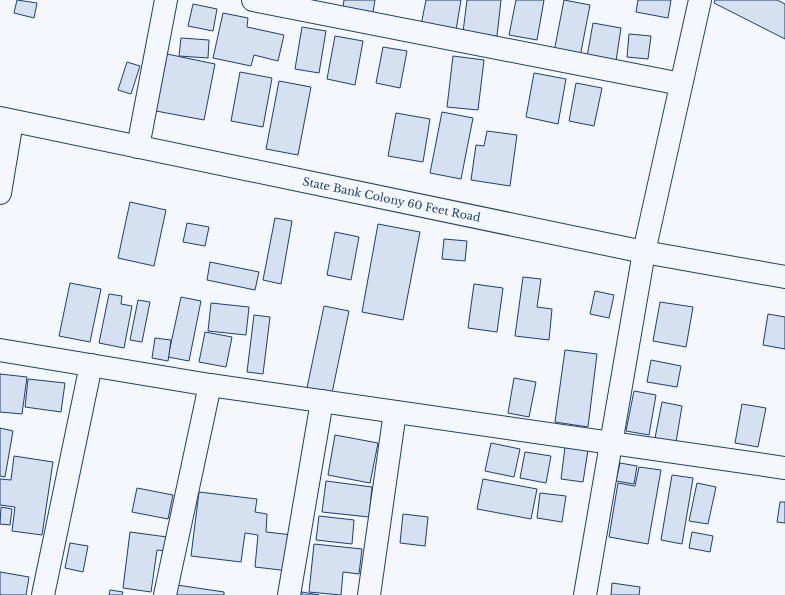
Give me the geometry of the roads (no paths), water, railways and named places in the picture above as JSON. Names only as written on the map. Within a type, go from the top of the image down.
[{"type":"street","points":[[138,147],[166,0]]},
{"type":"street","points":[[253,0],[681,84]]},
{"type":"street","points":[[585,595],[644,252],[700,0]]},
{"type":"street","points":[[0,193],[6,119]]},
{"type":"street","name":"State Bank Colony 60 Feet Road","points":[[6,119],[644,252],[785,277]]},
{"type":"street","points":[[0,350],[395,412],[785,468]]},
{"type":"street","points":[[43,595],[91,365]]},
{"type":"street","points":[[165,595],[210,384]]},
{"type":"street","points":[[289,595],[322,401]]},
{"type":"street","points":[[369,595],[395,412]]}]
